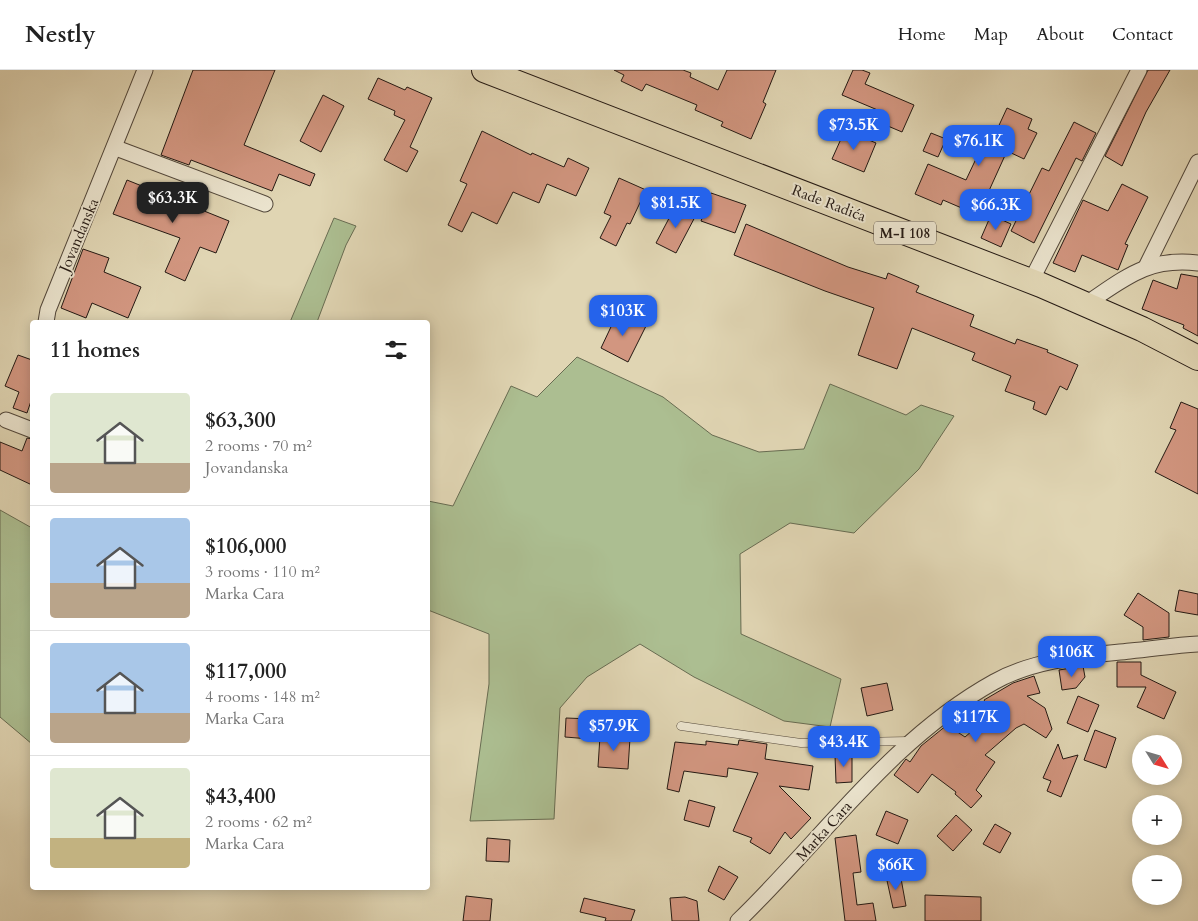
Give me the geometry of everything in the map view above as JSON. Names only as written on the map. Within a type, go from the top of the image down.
[{"type":"main road","name":"Rade Radića","points":[[484,70],[1031,281],[1142,329],[1198,358]]},
{"type":"street","name":"Jovandanska","points":[[46,320],[48,310],[116,148],[146,70]]},
{"type":"street","points":[[1031,281],[1139,70]]},
{"type":"street","points":[[116,148],[265,204]]},
{"type":"street","points":[[1146,267],[1198,162]]},
{"type":"street","points":[[1086,304],[1146,267],[1163,262],[1198,263]]},
{"type":"street","points":[[6,420],[30,429]]},
{"type":"street","name":"Marka Cara","points":[[738,921],[772,888],[864,786],[926,726],[995,681],[1028,668],[1068,658],[1198,644]]},
{"type":"lane","points":[[681,726],[801,743],[911,741]]},
{"type":"green space","points":[[334,218],[356,226],[346,245],[318,320],[291,320]]},
{"type":"green space","points":[[577,357],[663,397],[712,435],[759,452],[804,449],[830,384],[906,415],[921,405],[954,416],[919,469],[854,533],[790,523],[740,554],[741,634],[841,679],[830,727],[784,721],[694,677],[640,644],[587,677],[560,708],[554,819],[470,821],[489,684],[489,634],[430,611],[430,501],[453,506],[511,386],[537,397]]},
{"type":"green space","points":[[0,510],[30,527],[30,742],[0,717]]},
{"type":"building","points":[[193,70],[275,70],[244,145],[315,174],[310,186],[279,174],[272,191],[191,160],[189,165],[161,155]]},
{"type":"building","points":[[614,70],[683,70],[691,73],[690,77],[718,90],[727,70],[776,70],[763,102],[766,104],[751,139],[721,126],[723,122],[695,110],[697,105],[646,84],[642,91],[621,81],[624,75]]},
{"type":"building","points":[[853,70],[862,70],[870,73],[865,84],[914,105],[902,132],[876,121],[880,111],[842,95]]},
{"type":"building","points":[[1148,70],[1170,70],[1146,112],[1122,166],[1105,156]]},
{"type":"building","points":[[378,78],[405,90],[407,87],[432,98],[410,147],[418,151],[407,172],[384,160],[405,120],[394,115],[395,111],[368,99]]},
{"type":"building","points":[[323,95],[344,106],[321,152],[300,141]]},
{"type":"building","points":[[1007,108],[1032,119],[1028,129],[1037,133],[1024,159],[1007,151],[978,215],[943,200],[941,205],[915,194],[928,164],[966,180],[983,144],[989,147]]},
{"type":"building","points":[[1074,122],[1096,133],[1082,161],[1076,158],[1034,243],[1011,231],[1042,168],[1049,171]]},
{"type":"building","points":[[845,130],[876,143],[864,172],[832,159]]},
{"type":"building","points":[[482,131],[531,155],[532,153],[564,167],[568,158],[589,168],[576,196],[547,184],[539,203],[513,192],[497,224],[472,212],[462,232],[448,225],[467,184],[460,181]]},
{"type":"building","points":[[931,133],[946,139],[938,157],[923,151]]},
{"type":"building","points":[[619,178],[646,190],[630,224],[627,223],[616,246],[600,238],[611,216],[604,213]]},
{"type":"building","points":[[127,180],[229,221],[216,253],[200,247],[185,281],[165,272],[180,238],[113,214]]},
{"type":"building","points":[[1122,184],[1148,197],[1125,244],[1128,245],[1118,270],[1082,255],[1075,272],[1053,263],[1083,200],[1108,211]]},
{"type":"building","points":[[711,193],[746,205],[735,233],[701,221]]},
{"type":"building","points":[[676,205],[696,215],[676,253],[656,243]]},
{"type":"building","points":[[991,215],[1011,224],[1001,247],[981,238]]},
{"type":"building","points":[[746,224],[848,267],[886,279],[888,273],[919,286],[916,292],[974,315],[970,326],[1015,344],[1017,339],[1048,350],[1047,352],[1078,365],[1067,390],[1060,386],[1046,415],[1033,409],[1035,402],[1005,391],[1011,376],[972,360],[975,353],[912,328],[897,369],[858,355],[874,308],[734,255]]},
{"type":"building","points":[[83,249],[109,258],[104,272],[141,287],[128,318],[92,303],[86,318],[61,308]]},
{"type":"building","points":[[1181,274],[1198,277],[1198,336],[1183,328],[1184,325],[1142,309],[1153,280],[1177,289]]},
{"type":"building","points":[[618,312],[646,326],[628,362],[601,348]]},
{"type":"building","points":[[18,355],[30,359],[30,404],[27,413],[13,408],[19,392],[5,386]]},
{"type":"building","points":[[1181,402],[1198,409],[1198,494],[1155,472],[1176,430],[1170,428]]},
{"type":"building","points":[[27,438],[30,439],[30,484],[0,470],[0,442],[22,451]]},
{"type":"building","points":[[1179,590],[1198,594],[1198,615],[1175,611]]},
{"type":"building","points":[[1138,593],[1169,613],[1169,637],[1143,640],[1143,627],[1124,615]]},
{"type":"building","points":[[1117,662],[1141,662],[1141,675],[1176,692],[1164,719],[1137,707],[1146,687],[1117,687]]},
{"type":"building","points":[[1083,666],[1085,677],[1076,688],[1062,690],[1059,670]]},
{"type":"building","points":[[1034,676],[1040,693],[1027,696],[1045,708],[1052,729],[1046,738],[1024,724],[1016,728],[985,755],[995,762],[976,790],[982,796],[971,808],[955,794],[956,792],[932,774],[918,793],[894,775],[906,759],[910,762],[921,746],[947,725],[965,737],[993,713],[984,700],[1013,683]]},
{"type":"building","points":[[887,683],[893,710],[867,716],[861,688]]},
{"type":"building","points":[[1078,696],[1099,705],[1088,732],[1067,723]]},
{"type":"building","points":[[566,718],[591,719],[590,739],[565,737]]},
{"type":"building","points":[[1095,730],[1116,738],[1106,768],[1084,760]]},
{"type":"building","points":[[600,736],[630,738],[628,769],[598,767]]},
{"type":"building","points":[[739,740],[767,744],[765,759],[813,766],[809,790],[779,786],[811,818],[791,839],[785,832],[770,854],[750,842],[752,838],[733,831],[758,773],[728,768],[727,777],[684,771],[679,792],[667,789],[675,742],[706,745],[706,741],[738,745]]},
{"type":"building","points":[[1058,744],[1063,759],[1078,755],[1061,797],[1047,791],[1051,781],[1043,778]]},
{"type":"building","points":[[852,754],[852,782],[836,783],[835,755]]},
{"type":"building","points":[[689,800],[715,807],[709,827],[684,820]]},
{"type":"building","points":[[886,811],[908,820],[898,844],[876,835]]},
{"type":"building","points":[[956,815],[972,830],[953,851],[937,836]]},
{"type":"building","points":[[995,824],[1011,833],[1000,853],[983,844]]},
{"type":"building","points":[[856,835],[861,872],[853,873],[857,905],[873,903],[876,921],[845,921],[835,838]]},
{"type":"building","points":[[487,838],[510,840],[509,862],[486,861]]},
{"type":"building","points":[[719,866],[738,877],[724,900],[708,891]]},
{"type":"building","points":[[900,873],[906,906],[893,908],[886,876]]},
{"type":"building","points":[[925,895],[981,897],[981,921],[925,921]]},
{"type":"building","points":[[466,896],[492,899],[490,921],[463,921]]},
{"type":"building","points":[[685,897],[697,901],[699,921],[672,921],[670,898]]},
{"type":"building","points":[[584,898],[635,910],[631,921],[605,921],[606,918],[580,912]]}]
